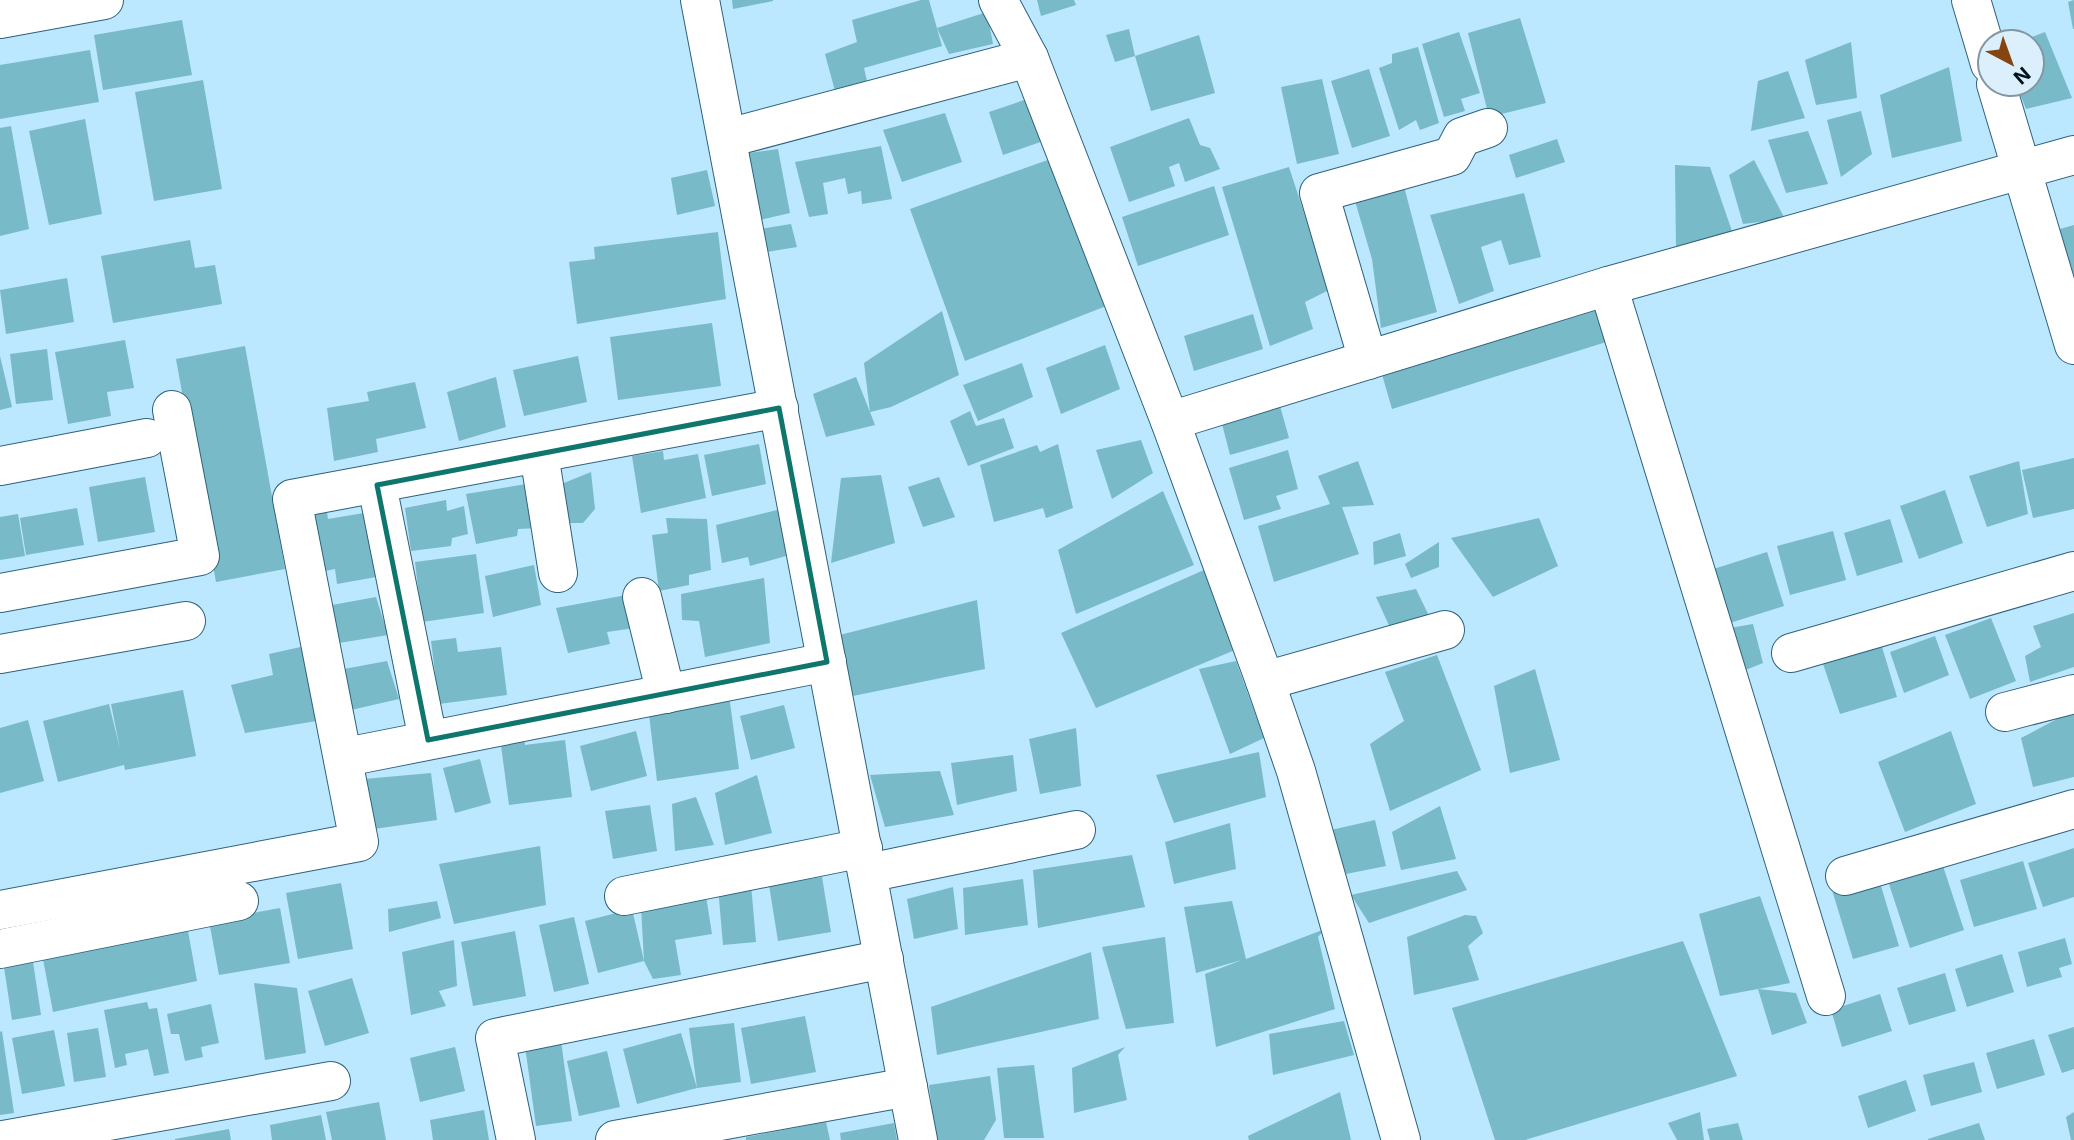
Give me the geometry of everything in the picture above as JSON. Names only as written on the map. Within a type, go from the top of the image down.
[{"type":"street","points":[[0,19],[104,0]]},
{"type":"street","points":[[700,0],[918,1140]]},
{"type":"street","points":[[999,0],[1028,58],[1170,421],[1265,681],[1296,771],[1401,1140]]},
{"type":"street","points":[[1971,0],[1979,28]]},
{"type":"street","points":[[728,138],[1028,58]]},
{"type":"street","points":[[2000,98],[2074,345]]},
{"type":"street","points":[[1368,360],[1319,193],[1428,175],[1452,156],[1462,138],[1488,128]]},
{"type":"street","points":[[1170,421],[1608,286],[2074,155]]},
{"type":"street","points":[[1608,286],[1826,996]]},
{"type":"street","points":[[0,910],[359,842],[292,499],[779,408]]},
{"type":"street","points":[[0,593],[200,555],[172,410]]},
{"type":"street","points":[[0,466],[147,438]]},
{"type":"street","points":[[539,454],[558,573]]},
{"type":"street","points":[[377,485],[428,740]]},
{"type":"street","points":[[1791,653],[2074,571]]},
{"type":"street","points":[[642,597],[666,694]]},
{"type":"street","points":[[0,654],[186,621]]},
{"type":"street","points":[[1265,681],[1445,629]]},
{"type":"street","points":[[361,754],[827,662]]},
{"type":"street","points":[[2006,712],[2074,694]]},
{"type":"street","points":[[1845,876],[2074,809]]},
{"type":"street","points":[[624,896],[1076,830]]},
{"type":"street","points":[[0,949],[240,901]]},
{"type":"street","points":[[516,1140],[495,1038],[884,959]]},
{"type":"street","points":[[3,1140],[331,1081]]},
{"type":"street","points":[[614,1140],[908,1087]]},
{"type":"highlighted area","points":[[779,408],[827,662],[428,740],[377,485]]},
{"type":"building","points":[[732,0],[773,0],[773,1],[733,9]]},
{"type":"building","points":[[929,0],[942,46],[864,68],[867,81],[835,91],[825,54],[857,42],[852,20]]},
{"type":"building","points":[[1037,0],[1074,0],[1076,5],[1041,16]]},
{"type":"building","points":[[2074,0],[2074,29],[2073,29],[2068,2]]},
{"type":"building","points":[[987,12],[993,44],[949,54],[937,28]]},
{"type":"building","points":[[1520,18],[1546,103],[1489,117],[1468,33]]},
{"type":"building","points":[[182,20],[192,75],[103,90],[94,35]]},
{"type":"building","points":[[1129,29],[1135,56],[1115,62],[1106,35]]},
{"type":"building","points":[[1459,32],[1480,93],[1461,99],[1465,111],[1444,117],[1422,44]]},
{"type":"building","points":[[2046,34],[2072,98],[2026,109],[2022,98],[2046,98]]},
{"type":"building","points":[[1199,35],[1215,93],[1151,111],[1135,56]]},
{"type":"building","points":[[1851,42],[1857,98],[1816,105],[1805,60]]},
{"type":"building","points":[[1418,47],[1439,123],[1420,130],[1416,120],[1399,130],[1379,68],[1392,63],[1392,54]]},
{"type":"building","points":[[90,50],[99,102],[0,119],[0,65]]},
{"type":"building","points":[[1949,67],[1962,141],[1892,158],[1880,95]]},
{"type":"building","points":[[1369,69],[1390,136],[1352,148],[1331,81]]},
{"type":"building","points":[[1788,71],[1805,118],[1751,131],[1758,81]]},
{"type":"building","points":[[1322,79],[1339,154],[1297,164],[1281,87]]},
{"type":"building","points":[[203,80],[222,189],[154,201],[135,92]]},
{"type":"building","points":[[1036,96],[1052,138],[1003,155],[989,112]]},
{"type":"building","points":[[1861,111],[1872,154],[1841,177],[1827,120]]},
{"type":"building","points":[[945,113],[962,162],[902,182],[883,130]]},
{"type":"building","points":[[1189,118],[1200,145],[1210,148],[1220,169],[1185,182],[1179,163],[1169,167],[1175,186],[1129,202],[1110,147]]},
{"type":"building","points":[[85,119],[102,214],[49,225],[29,131]]},
{"type":"building","points":[[11,126],[29,229],[0,236],[0,128]]},
{"type":"building","points":[[1808,131],[1828,184],[1786,193],[1768,140]]},
{"type":"building","points":[[1557,139],[1565,162],[1516,178],[1509,155]]},
{"type":"building","points":[[881,146],[892,199],[862,204],[861,191],[848,194],[845,178],[823,183],[828,214],[809,217],[795,162]]},
{"type":"building","points":[[778,149],[790,213],[756,221],[741,154]]},
{"type":"building","points":[[1059,156],[1114,303],[965,361],[910,209]]},
{"type":"building","points":[[1754,160],[1785,219],[1743,224],[1729,175]]},
{"type":"building","points":[[1675,165],[1710,167],[1735,240],[1676,248]]},
{"type":"building","points":[[1289,167],[1329,290],[1305,302],[1313,329],[1270,346],[1222,187]]},
{"type":"building","points":[[707,170],[715,206],[677,215],[671,178]]},
{"type":"building","points":[[1401,175],[1437,312],[1381,328],[1372,259],[1350,184]]},
{"type":"building","points":[[1214,186],[1229,235],[1138,266],[1122,217]]},
{"type":"building","points":[[1524,193],[1541,257],[1509,265],[1501,240],[1481,247],[1494,291],[1459,304],[1430,215]]},
{"type":"building","points":[[791,224],[797,247],[760,253],[754,230]]},
{"type":"building","points":[[2074,225],[2074,316],[2046,233]]},
{"type":"building","points":[[718,232],[726,299],[577,324],[569,262],[595,259],[594,247]]},
{"type":"building","points":[[190,240],[195,268],[215,265],[222,304],[113,323],[101,256]]},
{"type":"building","points":[[67,278],[74,322],[6,334],[0,290]]},
{"type":"building","points":[[1607,293],[1619,338],[1392,409],[1379,364]]},
{"type":"building","points":[[942,311],[959,375],[891,407],[870,412],[864,363]]},
{"type":"building","points":[[1253,314],[1263,349],[1194,371],[1184,336]]},
{"type":"building","points":[[712,323],[721,386],[618,400],[610,337]]},
{"type":"building","points":[[125,340],[134,388],[107,392],[111,416],[68,424],[55,352]]},
{"type":"building","points":[[1105,345],[1120,389],[1061,414],[1046,368]]},
{"type":"building","points":[[245,346],[285,569],[216,582],[176,359]]},
{"type":"building","points":[[47,349],[53,400],[16,404],[10,354]]},
{"type":"building","points":[[0,356],[12,407],[0,410]]},
{"type":"building","points":[[578,356],[587,402],[524,416],[513,370]]},
{"type":"building","points":[[1022,363],[1033,397],[978,421],[963,385]]},
{"type":"building","points":[[496,377],[506,427],[459,441],[447,392]]},
{"type":"building","points":[[856,377],[875,425],[826,437],[813,394]]},
{"type":"building","points":[[415,382],[426,428],[376,439],[378,452],[334,461],[327,408],[369,401],[367,392]]},
{"type":"building","points":[[1278,399],[1289,438],[1230,455],[1221,420]]},
{"type":"building","points":[[970,411],[976,426],[1004,418],[1014,448],[968,466],[950,421]]},
{"type":"building","points":[[1141,440],[1153,473],[1112,499],[1096,450]]},
{"type":"building","points":[[759,444],[766,484],[712,496],[704,455]]},
{"type":"building","points":[[1058,444],[1073,508],[1046,518],[1043,508],[994,522],[980,465],[1037,445],[1040,452]]},
{"type":"building","points":[[1288,450],[1298,489],[1276,496],[1281,509],[1244,520],[1229,468]]},
{"type":"building","points":[[663,451],[664,460],[698,454],[706,498],[641,513],[632,456]]},
{"type":"building","points":[[2074,458],[2074,509],[2033,518],[2022,470]]},
{"type":"building","points":[[1358,461],[1374,505],[1342,507],[1359,554],[1274,582],[1258,526],[1330,504],[1318,476]]},
{"type":"building","points":[[2019,461],[2028,514],[1987,527],[1969,476]]},
{"type":"building","points":[[591,472],[595,509],[583,523],[561,523],[559,485]]},
{"type":"building","points":[[881,475],[895,543],[831,563],[841,478]]},
{"type":"building","points":[[145,477],[155,532],[98,542],[89,487]]},
{"type":"building","points":[[939,477],[955,517],[923,527],[908,487]]},
{"type":"building","points":[[533,483],[539,528],[518,529],[517,536],[476,544],[466,494]]},
{"type":"building","points":[[1945,490],[1963,543],[1919,559],[1900,506]]},
{"type":"building","points":[[1163,491],[1194,565],[1076,614],[1058,550]]},
{"type":"building","points":[[446,500],[447,511],[464,506],[468,534],[452,538],[451,546],[411,551],[405,508]]},
{"type":"building","points":[[326,506],[328,519],[364,513],[376,577],[337,584],[335,569],[315,573],[304,510]]},
{"type":"building","points":[[77,508],[84,545],[26,555],[20,518]]},
{"type":"building","points":[[781,509],[786,556],[750,566],[748,557],[722,563],[716,525]]},
{"type":"building","points":[[18,514],[25,556],[0,560],[0,517]]},
{"type":"building","points":[[666,518],[707,519],[711,570],[689,575],[689,585],[659,591],[652,535],[668,533]]},
{"type":"building","points":[[1539,518],[1558,566],[1493,597],[1451,538]]},
{"type":"building","points":[[1890,519],[1903,562],[1857,576],[1844,533]]},
{"type":"building","points":[[1833,531],[1846,580],[1790,595],[1777,546]]},
{"type":"building","points":[[1400,533],[1406,556],[1374,565],[1373,542]]},
{"type":"building","points":[[1439,542],[1439,567],[1411,578],[1405,564]]},
{"type":"building","points":[[1767,552],[1784,606],[1717,627],[1701,573]]},
{"type":"building","points":[[476,554],[484,613],[422,622],[415,562]]},
{"type":"building","points":[[534,565],[541,605],[493,617],[485,576]]},
{"type":"building","points":[[1204,570],[1235,650],[1096,708],[1061,633]]},
{"type":"building","points":[[764,578],[770,643],[705,657],[699,621],[682,620],[681,594]]},
{"type":"building","points":[[1416,589],[1430,618],[1393,634],[1376,597]]},
{"type":"building","points":[[632,594],[641,627],[607,632],[610,644],[568,653],[556,608]]},
{"type":"building","points":[[376,597],[388,635],[339,643],[332,605]]},
{"type":"building","points":[[977,600],[985,669],[848,697],[832,637]]},
{"type":"building","points":[[2074,613],[2074,667],[2030,682],[2025,656],[2041,647],[2033,626]]},
{"type":"building","points":[[1991,618],[2016,681],[1970,699],[1945,635]]},
{"type":"building","points":[[1753,624],[1763,663],[1738,673],[1724,629]]},
{"type":"building","points":[[1935,636],[1949,675],[1904,693],[1890,652]]},
{"type":"building","points":[[456,638],[458,652],[501,647],[507,695],[439,704],[431,641]]},
{"type":"building","points":[[314,644],[328,719],[245,733],[231,685],[273,675],[269,654]]},
{"type":"building","points":[[1882,647],[1897,697],[1840,714],[1821,658]]},
{"type":"building","points":[[1437,655],[1481,770],[1390,811],[1370,744],[1404,721],[1385,672]]},
{"type":"building","points":[[387,661],[399,699],[351,710],[344,669]]},
{"type":"building","points":[[1236,661],[1264,738],[1230,754],[1199,669]]},
{"type":"building","points":[[1535,669],[1560,760],[1510,773],[1494,686]]},
{"type":"building","points":[[183,690],[196,756],[125,770],[124,765],[58,782],[43,721],[109,704],[120,749],[111,704]]},
{"type":"building","points":[[729,695],[739,769],[657,781],[648,706]]},
{"type":"building","points":[[784,705],[795,748],[751,760],[740,716]]},
{"type":"building","points":[[2074,710],[2074,777],[2033,787],[2021,738]]},
{"type":"building","points":[[28,720],[44,781],[0,793],[0,728]]},
{"type":"building","points":[[1076,728],[1081,786],[1040,794],[1029,739]]},
{"type":"building","points":[[636,731],[647,776],[591,791],[580,746]]},
{"type":"building","points":[[1951,731],[1976,804],[1905,832],[1878,762]]},
{"type":"building","points":[[524,735],[525,745],[565,740],[572,797],[509,805],[500,738]]},
{"type":"building","points":[[1259,752],[1266,797],[1174,823],[1156,775]]},
{"type":"building","points":[[1013,755],[1017,791],[957,805],[951,763]]},
{"type":"building","points":[[480,759],[491,803],[455,813],[443,768]]},
{"type":"building","points":[[940,771],[954,815],[885,827],[870,775]]},
{"type":"building","points":[[431,773],[437,820],[360,831],[353,780]]},
{"type":"building","points":[[757,775],[772,833],[725,845],[715,793]]},
{"type":"building","points":[[696,797],[714,845],[675,851],[672,804]]},
{"type":"building","points":[[650,805],[657,851],[613,859],[605,811]]},
{"type":"building","points":[[1440,806],[1456,859],[1401,870],[1392,832]]},
{"type":"building","points":[[1375,820],[1386,866],[1346,874],[1331,830]]},
{"type":"building","points":[[1230,823],[1236,869],[1174,884],[1165,842]]},
{"type":"building","points":[[540,846],[546,905],[454,924],[439,864]]},
{"type":"building","points":[[2074,848],[2074,897],[2043,907],[2028,863]]},
{"type":"building","points":[[1132,855],[1145,907],[1038,928],[1033,870]]},
{"type":"building","points":[[2023,861],[2037,909],[1974,927],[1960,880]]},
{"type":"building","points":[[1943,866],[1964,930],[1910,948],[1889,884]]},
{"type":"building","points":[[1457,871],[1467,890],[1369,923],[1351,895]]},
{"type":"building","points":[[1878,876],[1899,946],[1853,959],[1832,890]]},
{"type":"building","points":[[822,877],[831,932],[778,941],[769,885]]},
{"type":"building","points":[[1023,879],[1028,925],[965,935],[963,888]]},
{"type":"building","points":[[341,883],[353,949],[298,959],[286,893]]},
{"type":"building","points":[[751,884],[756,942],[723,945],[718,887]]},
{"type":"building","points":[[953,887],[958,929],[914,939],[907,899]]},
{"type":"building","points":[[706,896],[712,934],[675,940],[681,975],[653,979],[644,961],[641,907]]},
{"type":"building","points":[[1760,896],[1790,983],[1720,996],[1699,914]]},
{"type":"building","points":[[437,901],[441,918],[389,932],[388,909]]},
{"type":"building","points":[[1232,901],[1246,959],[1325,929],[1318,937],[1335,1009],[1216,1047],[1205,974],[1242,960],[1196,973],[1184,907]]},
{"type":"building","points":[[280,908],[290,963],[219,975],[209,921]]},
{"type":"building","points":[[632,909],[644,961],[598,973],[585,921]]},
{"type":"building","points":[[1465,915],[1476,916],[1483,933],[1468,946],[1479,980],[1414,995],[1407,937]]},
{"type":"building","points":[[574,917],[589,984],[554,992],[539,925]]},
{"type":"building","points":[[188,931],[197,981],[53,1012],[43,959]]},
{"type":"building","points":[[515,931],[526,996],[473,1006],[461,942]]},
{"type":"building","points":[[1165,937],[1174,1023],[1126,1029],[1102,947]]},
{"type":"building","points":[[2065,938],[2072,964],[2059,968],[2062,977],[2027,987],[2018,952]]},
{"type":"building","points":[[454,940],[457,986],[439,991],[446,1006],[411,1015],[402,952]]},
{"type":"building","points":[[1683,941],[1737,1076],[1525,1140],[1495,1140],[1452,1008]]},
{"type":"building","points":[[1091,952],[1099,1019],[937,1055],[931,1007]]},
{"type":"building","points":[[2002,954],[2014,992],[1967,1007],[1955,969]]},
{"type":"building","points":[[33,962],[41,1015],[12,1020],[4,967]]},
{"type":"building","points":[[1945,973],[1956,1011],[1909,1025],[1897,988]]},
{"type":"building","points":[[352,978],[369,1033],[325,1046],[308,991]]},
{"type":"building","points":[[254,983],[297,988],[306,1053],[265,1060]]},
{"type":"building","points":[[1758,989],[1796,993],[1807,1023],[1772,1035]]},
{"type":"building","points":[[1880,994],[1892,1031],[1842,1047],[1831,1010]]},
{"type":"building","points":[[147,1002],[149,1009],[157,1008],[169,1073],[154,1076],[148,1049],[125,1054],[127,1065],[115,1068],[104,1010]]},
{"type":"building","points":[[211,1004],[219,1043],[201,1047],[203,1057],[185,1061],[179,1034],[171,1034],[167,1014]]},
{"type":"building","points":[[805,1016],[816,1072],[751,1084],[741,1028]]},
{"type":"building","points":[[1344,1021],[1354,1055],[1273,1075],[1269,1034]]},
{"type":"building","points":[[734,1023],[741,1082],[697,1088],[689,1028]]},
{"type":"building","points":[[2074,1027],[2074,1069],[2062,1073],[2048,1035]]},
{"type":"building","points":[[98,1028],[106,1077],[74,1082],[67,1033]]},
{"type":"building","points":[[54,1030],[65,1086],[22,1094],[12,1038]]},
{"type":"building","points":[[2,1031],[14,1113],[0,1115],[0,1032]]},
{"type":"building","points":[[681,1033],[697,1088],[637,1104],[623,1049]]},
{"type":"building","points":[[2034,1039],[2045,1075],[1997,1089],[1986,1053]]},
{"type":"building","points":[[561,1041],[572,1121],[536,1126],[525,1046]]},
{"type":"building","points":[[455,1047],[465,1091],[420,1102],[410,1058]]},
{"type":"building","points":[[1125,1047],[1118,1055],[1127,1100],[1074,1113],[1072,1068]]},
{"type":"building","points":[[607,1051],[620,1107],[579,1116],[567,1061]]},
{"type":"building","points":[[1974,1062],[1982,1092],[1931,1106],[1923,1075]]},
{"type":"building","points":[[1034,1065],[1044,1138],[1004,1138],[997,1068]]},
{"type":"building","points":[[990,1076],[996,1120],[984,1140],[936,1140],[929,1085]]},
{"type":"building","points":[[1906,1080],[1916,1111],[1868,1128],[1858,1096]]},
{"type":"building","points":[[1340,1092],[1351,1140],[1249,1140],[1248,1136]]},
{"type":"building","points":[[379,1102],[386,1140],[332,1140],[326,1112]]},
{"type":"building","points":[[484,1110],[489,1140],[433,1140],[430,1120]]},
{"type":"building","points":[[1700,1112],[1704,1140],[1677,1140],[1668,1123]]},
{"type":"building","points":[[2074,1112],[2074,1140],[2071,1140],[2066,1117]]},
{"type":"building","points":[[321,1115],[326,1140],[272,1140],[270,1125]]},
{"type":"building","points":[[826,1122],[830,1140],[746,1140],[746,1137]]},
{"type":"building","points":[[894,1123],[897,1140],[841,1140],[840,1133]]},
{"type":"building","points":[[1738,1123],[1743,1140],[1710,1140],[1707,1129]]},
{"type":"building","points":[[1979,1123],[1985,1140],[1928,1140],[1928,1139]]},
{"type":"building","points":[[229,1129],[231,1140],[175,1140],[175,1139]]}]
